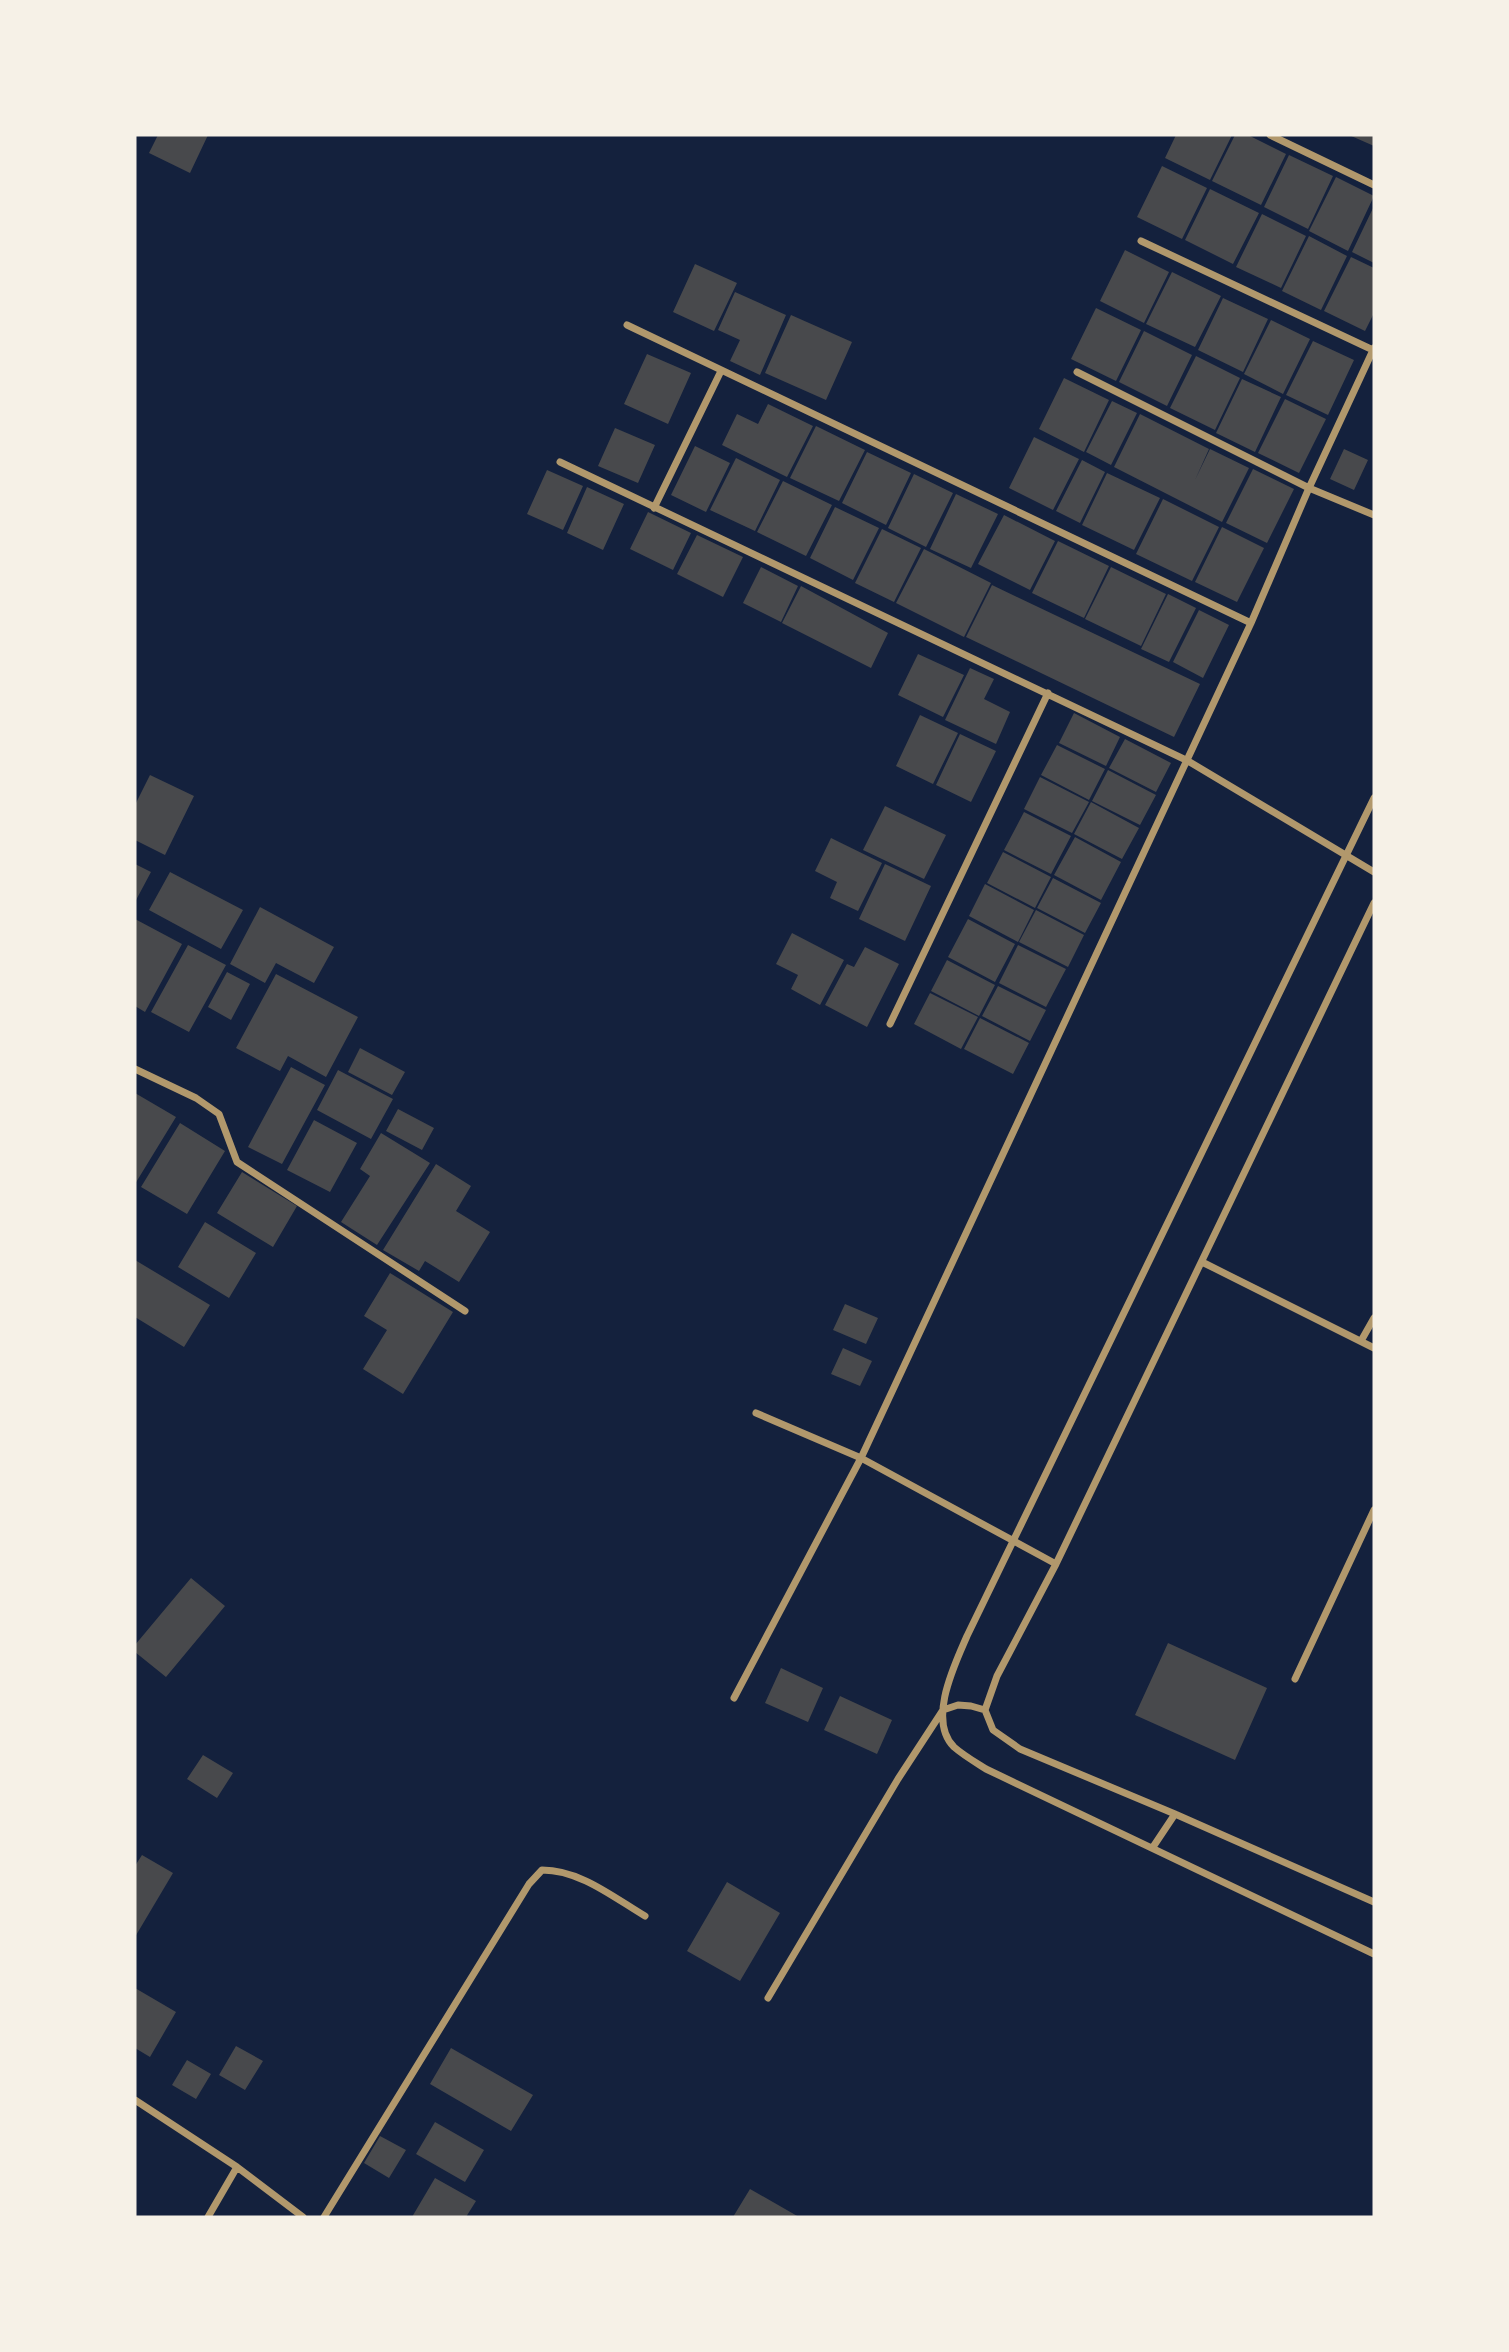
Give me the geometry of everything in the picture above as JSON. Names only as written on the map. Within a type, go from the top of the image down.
[{"type":"street","points":[[1270,135],[1374,185]]},
{"type":"street","points":[[734,1698],[861,1458],[1188,761],[1374,349],[1141,241]]},
{"type":"street","points":[[627,326],[1251,623]]},
{"type":"street","points":[[654,508],[721,370]]},
{"type":"street","points":[[1077,372],[1309,488],[1374,515]]},
{"type":"street","points":[[560,462],[1188,761],[1374,872]]},
{"type":"street","points":[[890,1024],[1048,693]]},
{"type":"street","points":[[1374,798],[967,1636],[948,1682],[943,1710],[944,1728],[952,1745],[986,1769],[1374,1954]]},
{"type":"street","points":[[1374,903],[1056,1564],[997,1676],[985,1710],[993,1730],[1020,1749],[1374,1902]]},
{"type":"street","points":[[135,1069],[196,1098],[219,1114],[237,1162],[465,1311]]},
{"type":"street","points":[[1202,1262],[1374,1348]]},
{"type":"street","points":[[1361,1341],[1374,1318]]},
{"type":"street","points":[[756,1413],[861,1458],[1056,1564]]},
{"type":"street","points":[[1294,1679],[1374,1510]]},
{"type":"street","points":[[768,1998],[898,1779],[943,1710],[958,1705],[985,1710]]},
{"type":"street","points":[[1153,1847],[1175,1814]]},
{"type":"street","points":[[324,2217],[529,1884],[542,1870],[554,1870],[579,1877],[645,1916]]},
{"type":"street","points":[[135,2100],[237,2167],[303,2217]]},
{"type":"street","points":[[208,2217],[237,2167]]},
{"type":"building","points":[[158,135],[208,135],[190,173],[149,153]]},
{"type":"building","points":[[1176,135],[1232,135],[1210,180],[1165,158]]},
{"type":"building","points":[[1235,135],[1248,135],[1286,154],[1261,205],[1212,181]]},
{"type":"building","points":[[1349,135],[1374,135],[1374,146]]},
{"type":"building","points":[[1289,155],[1333,176],[1308,229],[1264,207]]},
{"type":"building","points":[[1162,166],[1207,188],[1182,239],[1137,217]]},
{"type":"building","points":[[1336,177],[1374,196],[1348,251],[1309,231]]},
{"type":"building","points":[[1210,189],[1259,213],[1233,264],[1185,240]]},
{"type":"building","points":[[1374,206],[1374,263],[1352,252]]},
{"type":"building","points":[[1262,214],[1306,236],[1281,288],[1236,267]]},
{"type":"building","points":[[1309,236],[1347,256],[1321,310],[1282,291]]},
{"type":"building","points":[[1125,250],[1169,272],[1144,323],[1100,301]]},
{"type":"building","points":[[1351,257],[1374,268],[1374,313],[1365,331],[1324,311]]},
{"type":"building","points":[[695,264],[737,283],[714,331],[673,312]]},
{"type":"building","points":[[1172,272],[1221,296],[1195,347],[1146,324]]},
{"type":"building","points":[[735,292],[786,315],[760,375],[730,361],[740,340],[718,330]]},
{"type":"building","points":[[1223,298],[1268,319],[1243,372],[1198,350]]},
{"type":"building","points":[[1096,308],[1141,330],[1116,381],[1071,359]]},
{"type":"building","points":[[791,315],[852,342],[826,400],[765,373]]},
{"type":"building","points":[[1271,320],[1310,339],[1283,394],[1244,374]]},
{"type":"building","points":[[1144,331],[1192,355],[1167,406],[1119,382]]},
{"type":"building","points":[[1313,341],[1354,360],[1328,415],[1286,395]]},
{"type":"building","points":[[647,354],[691,373],[668,424],[624,404]]},
{"type":"building","points":[[1196,356],[1240,378],[1215,430],[1170,408]]},
{"type":"building","points":[[1064,378],[1109,400],[1084,452],[1039,429]]},
{"type":"building","points":[[1242,379],[1281,397],[1255,452],[1216,433]]},
{"type":"building","points":[[1285,399],[1326,419],[1299,473],[1258,453]]},
{"type":"building","points":[[1112,401],[1137,413],[1111,465],[1086,452]]},
{"type":"building","points":[[768,404],[813,426],[787,477],[722,445],[737,414],[758,424]]},
{"type":"building","points":[[1140,414],[1209,449],[1195,480],[1210,449],[1249,468],[1222,522],[1114,467]]},
{"type":"building","points":[[816,426],[865,450],[839,501],[790,478]]},
{"type":"building","points":[[615,428],[655,445],[638,483],[598,466]]},
{"type":"building","points":[[1034,437],[1079,459],[1053,510],[1009,488]]},
{"type":"building","points":[[695,446],[730,463],[706,512],[671,495]]},
{"type":"building","points":[[1344,449],[1368,460],[1354,490],[1330,479]]},
{"type":"building","points":[[867,452],[911,473],[886,525],[842,503]]},
{"type":"building","points":[[736,458],[780,480],[755,531],[710,510]]},
{"type":"building","points":[[1082,460],[1105,472],[1080,523],[1056,511]]},
{"type":"building","points":[[1253,469],[1294,489],[1267,543],[1226,523]]},
{"type":"building","points":[[547,470],[583,486],[563,530],[527,514]]},
{"type":"building","points":[[1107,473],[1160,498],[1134,550],[1082,525]]},
{"type":"building","points":[[914,474],[953,493],[926,547],[888,528]]},
{"type":"building","points":[[783,481],[832,505],[806,556],[757,532]]},
{"type":"building","points":[[587,487],[624,504],[603,550],[567,533]]},
{"type":"building","points":[[956,494],[998,514],[971,568],[930,549]]},
{"type":"building","points":[[1163,499],[1219,527],[1192,581],[1136,554]]},
{"type":"building","points":[[835,507],[879,528],[853,580],[810,558]]},
{"type":"building","points":[[648,512],[691,533],[673,570],[630,549]]},
{"type":"building","points":[[1004,515],[1055,541],[1030,590],[978,564]]},
{"type":"building","points":[[1222,527],[1264,548],[1237,602],[1195,582]]},
{"type":"building","points":[[882,529],[921,548],[894,602],[855,583]]},
{"type":"building","points":[[697,535],[743,557],[723,597],[677,574]]},
{"type":"building","points":[[1058,541],[1109,566],[1084,618],[1032,593]]},
{"type":"building","points":[[924,549],[991,583],[964,637],[896,603]]},
{"type":"building","points":[[761,567],[798,586],[781,622],[743,603]]},
{"type":"building","points":[[1111,567],[1166,594],[1141,646],[1085,619]]},
{"type":"building","points":[[992,585],[1200,684],[1174,737],[966,637]]},
{"type":"building","points":[[801,586],[888,633],[871,668],[782,623]]},
{"type":"building","points":[[1168,594],[1196,608],[1169,662],[1141,649]]},
{"type":"building","points":[[1199,610],[1229,625],[1203,678],[1173,662]]},
{"type":"building","points":[[918,654],[964,675],[943,717],[898,695]]},
{"type":"building","points":[[970,668],[994,679],[984,699],[1010,712],[996,744],[945,720]]},
{"type":"building","points":[[1074,713],[1120,737],[1106,766],[1059,743]]},
{"type":"building","points":[[920,715],[958,733],[933,784],[896,766]]},
{"type":"building","points":[[960,734],[996,751],[971,802],[936,785]]},
{"type":"building","points":[[1125,739],[1171,763],[1156,792],[1109,768]]},
{"type":"building","points":[[1057,745],[1105,769],[1089,800],[1041,775]]},
{"type":"building","points":[[1108,770],[1156,795],[1140,825],[1092,801]]},
{"type":"building","points":[[150,775],[194,796],[165,855],[135,840],[135,805]]},
{"type":"building","points":[[1040,777],[1089,802],[1072,833],[1024,809]]},
{"type":"building","points":[[1091,802],[1139,828],[1122,859],[1074,834]]},
{"type":"building","points":[[885,806],[946,835],[924,879],[863,850]]},
{"type":"building","points":[[1024,812],[1071,836],[1051,874],[1004,850]]},
{"type":"building","points":[[1075,837],[1121,862],[1101,900],[1054,875]]},
{"type":"building","points":[[831,838],[882,863],[858,911],[830,898],[837,882],[815,871]]},
{"type":"building","points":[[1003,852],[1051,877],[1035,908],[987,883]]},
{"type":"building","points":[[135,864],[151,872],[135,902]]},
{"type":"building","points":[[885,864],[931,886],[905,941],[859,919]]},
{"type":"building","points":[[170,872],[243,910],[221,949],[149,910]]},
{"type":"building","points":[[1053,878],[1101,903],[1085,933],[1037,908]]},
{"type":"building","points":[[985,884],[1034,910],[1018,942],[969,916]]},
{"type":"building","points":[[260,907],[334,947],[314,983],[276,963],[265,983],[230,964]]},
{"type":"building","points":[[1036,910],[1084,935],[1068,967],[1019,942]]},
{"type":"building","points":[[135,919],[182,944],[145,1012],[135,1006]]},
{"type":"building","points":[[968,919],[1015,944],[995,982],[948,957]]},
{"type":"building","points":[[792,933],[844,960],[820,1005],[791,989],[798,975],[776,964]]},
{"type":"building","points":[[188,945],[226,965],[189,1032],[151,1012]]},
{"type":"building","points":[[1018,945],[1066,969],[1046,1007],[999,983]]},
{"type":"building","points":[[865,947],[899,964],[867,1027],[825,1005],[847,964],[854,967]]},
{"type":"building","points":[[947,960],[995,985],[979,1016],[931,991]]},
{"type":"building","points":[[227,972],[250,984],[231,1020],[208,1007]]},
{"type":"building","points":[[276,974],[358,1017],[326,1077],[288,1056],[280,1071],[236,1048]]},
{"type":"building","points":[[998,986],[1046,1010],[1030,1041],[982,1016]]},
{"type":"building","points":[[930,993],[978,1017],[961,1049],[914,1024]]},
{"type":"building","points":[[980,1018],[1029,1043],[1013,1074],[964,1049]]},
{"type":"building","points":[[360,1048],[405,1072],[392,1095],[348,1072]]},
{"type":"building","points":[[291,1067],[325,1085],[282,1164],[248,1147]]},
{"type":"building","points":[[338,1070],[393,1099],[371,1139],[317,1110]]},
{"type":"building","points":[[135,1093],[176,1117],[135,1184]]},
{"type":"building","points":[[398,1109],[434,1128],[422,1150],[386,1131]]},
{"type":"building","points":[[314,1120],[357,1143],[330,1192],[287,1170]]},
{"type":"building","points":[[180,1123],[225,1151],[187,1214],[141,1187]]},
{"type":"building","points":[[381,1133],[430,1163],[377,1245],[341,1222],[370,1176],[360,1169]]},
{"type":"building","points":[[436,1164],[471,1186],[456,1211],[490,1232],[459,1282],[425,1261],[419,1271],[383,1250]]},
{"type":"building","points":[[242,1172],[297,1206],[273,1247],[217,1213]]},
{"type":"building","points":[[205,1222],[256,1253],[229,1298],[178,1267]]},
{"type":"building","points":[[135,1260],[210,1305],[184,1347],[135,1317]]},
{"type":"building","points":[[390,1273],[453,1312],[403,1394],[363,1369],[387,1330],[364,1316]]},
{"type":"building","points":[[845,1304],[878,1318],[866,1344],[833,1330]]},
{"type":"building","points":[[843,1348],[872,1361],[860,1386],[831,1374]]},
{"type":"building","points":[[191,1578],[225,1606],[166,1677],[135,1652],[135,1645]]},
{"type":"building","points":[[1168,1643],[1267,1688],[1235,1760],[1135,1715]]},
{"type":"building","points":[[781,1668],[823,1688],[808,1722],[765,1703]]},
{"type":"building","points":[[840,1696],[892,1720],[877,1754],[824,1730]]},
{"type":"building","points":[[203,1755],[233,1773],[217,1798],[187,1779]]},
{"type":"building","points":[[142,1855],[173,1873],[135,1937],[135,1866]]},
{"type":"building","points":[[727,1882],[780,1913],[740,1981],[687,1951]]},
{"type":"building","points":[[135,1988],[176,2012],[150,2057],[135,2048]]},
{"type":"building","points":[[236,2046],[263,2061],[245,2090],[219,2075]]},
{"type":"building","points":[[451,2048],[533,2095],[511,2131],[430,2084]]},
{"type":"building","points":[[187,2060],[211,2074],[196,2099],[172,2085]]},
{"type":"building","points":[[435,2122],[484,2150],[465,2182],[416,2154]]},
{"type":"building","points":[[380,2136],[406,2150],[389,2178],[364,2163]]},
{"type":"building","points":[[435,2178],[476,2201],[466,2217],[412,2217]]},
{"type":"building","points":[[750,2189],[799,2217],[733,2217]]}]
